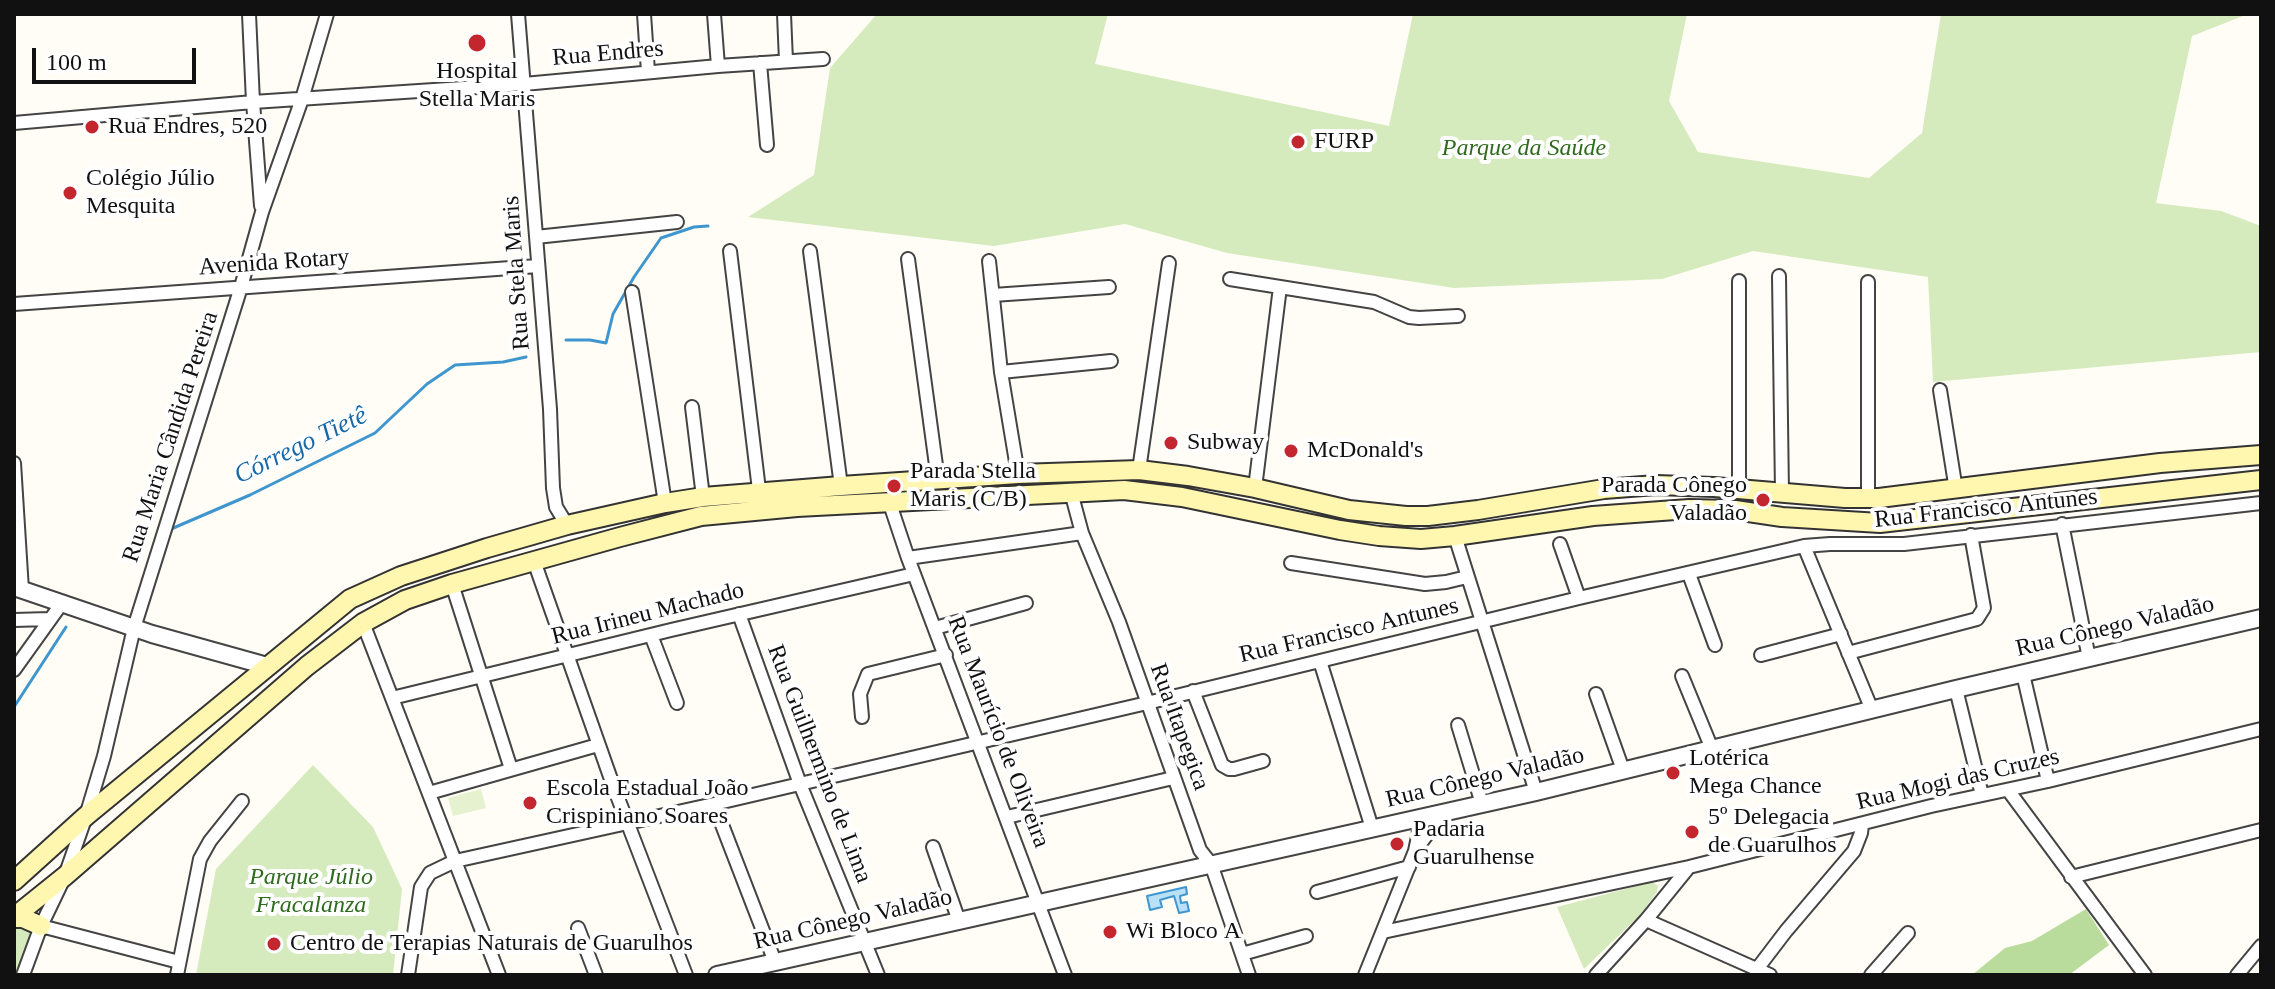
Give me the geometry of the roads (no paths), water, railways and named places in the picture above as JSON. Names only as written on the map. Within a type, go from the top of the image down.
[{"type":"main road","points":[[14,917],[307,666],[363,623],[405,600],[452,584],[761,501],[841,486],[1018,474],[1139,470],[1255,488],[1349,510],[1406,516],[1446,514],[1629,486],[1681,486],[1868,498],[1956,490],[2160,463],[2261,455]]},
{"type":"main road","points":[[2058,476],[2062,504]]},
{"type":"main road","points":[[14,881],[86,816],[350,599],[434,564],[567,525],[665,503],[703,497],[890,504],[1124,490],[1165,494],[1311,524],[1412,539],[1659,510],[1735,510],[1782,517],[1880,523],[2261,480]]},
{"type":"main road","points":[[14,917],[41,926]]},
{"type":"street","points":[[249,14],[262,212]]},
{"type":"street","name":"Rua Maria Cândida Pereira","points":[[23,975],[41,926],[65,876],[86,816],[104,756],[132,634],[262,212],[302,99],[327,14]]},
{"type":"street","name":"Rua Stela Maris","points":[[518,14],[550,409],[553,488],[556,507],[567,525]]},
{"type":"street","points":[[644,14],[648,72]]},
{"type":"street","points":[[714,14],[718,66]]},
{"type":"street","points":[[784,14],[786,61]]},
{"type":"street","name":"Rua Endres","points":[[14,123],[823,59]]},
{"type":"street","points":[[760,63],[767,145]]},
{"type":"street","points":[[536,237],[677,222]]},
{"type":"street","points":[[730,251],[761,501]]},
{"type":"street","points":[[810,251],[841,486]]},
{"type":"street","points":[[908,259],[938,480]]},
{"type":"street","points":[[989,261],[1001,372],[1018,474]]},
{"type":"street","points":[[1139,470],[1169,263]]},
{"type":"street","name":"Avenida Rotary","points":[[14,304],[538,266]]},
{"type":"street","points":[[1779,276],[1782,493]]},
{"type":"street","points":[[1230,279],[1374,302],[1409,317],[1458,316]]},
{"type":"street","points":[[1739,281],[1739,489]]},
{"type":"street","points":[[1868,282],[1868,498]]},
{"type":"street","points":[[993,295],[1109,287]]},
{"type":"street","points":[[1255,488],[1280,287]]},
{"type":"street","points":[[632,292],[665,503]]},
{"type":"street","points":[[1001,372],[1111,361]]},
{"type":"street","points":[[1940,390],[1956,490]]},
{"type":"street","points":[[692,407],[703,497]]},
{"type":"street","points":[[14,463],[18,589],[117,622],[132,634],[152,634],[267,666]]},
{"type":"street","name":"Rua Itapegica","points":[[1071,492],[1082,533],[1114,609],[1200,850],[1211,864],[1249,975]]},
{"type":"street","name":"Rua Maurício de Oliveira","points":[[890,504],[1065,975]]},
{"type":"street","name":"Rua Francisco Antunes","points":[[455,861],[1147,703],[1804,546],[1904,544],[2261,504]]},
{"type":"street","points":[[2062,524],[2089,658]]},
{"type":"street","points":[[908,558],[1082,533]]},
{"type":"street","points":[[1848,653],[1973,622],[1984,608],[1971,535]]},
{"type":"street","points":[[1455,536],[1536,792]]},
{"type":"street","points":[[1560,544],[1579,598]]},
{"type":"street","points":[[1804,546],[1872,710]]},
{"type":"street","points":[[534,561],[598,745],[686,975]]},
{"type":"street","points":[[1291,563],[1425,584],[1467,577]]},
{"type":"street","name":"Rua Irineu Machado","points":[[392,698],[914,574]]},
{"type":"street","points":[[1689,574],[1715,645]]},
{"type":"street","points":[[452,584],[511,769]]},
{"type":"street","points":[[14,670],[62,603]]},
{"type":"street","points":[[935,628],[1026,603]]},
{"type":"street","name":"Rua Guilhermino de Lima","points":[[739,614],[800,784],[878,975]]},
{"type":"street","name":"Rua Cônego Valadão","points":[[717,975],[1536,792],[2261,618]]},
{"type":"street","points":[[14,620],[49,619]]},
{"type":"street","points":[[363,623],[499,975]]},
{"type":"street","points":[[1761,655],[1841,634]]},
{"type":"street","points":[[651,635],[677,703]]},
{"type":"street","points":[[862,717],[860,694],[868,674],[946,655]]},
{"type":"street","points":[[1320,661],[1372,828]]},
{"type":"street","points":[[2023,674],[2048,781]]},
{"type":"street","points":[[1682,676],[1712,749]]},
{"type":"street","points":[[1956,689],[1982,795]]},
{"type":"street","points":[[1193,691],[1222,765],[1234,769],[1263,761]]},
{"type":"street","points":[[1596,694],[1623,770]]},
{"type":"street","points":[[1458,725],[1482,804]]},
{"type":"street","name":"Rua Mogi das Cruzes","points":[[1383,932],[1689,867],[2261,729]]},
{"type":"street","points":[[429,793],[598,745]]},
{"type":"street","points":[[1007,817],[1173,778]]},
{"type":"street","points":[[2008,790],[2145,975]]},
{"type":"street","points":[[41,926],[178,968],[200,859],[210,841],[242,801]]},
{"type":"street","points":[[714,804],[775,962]]},
{"type":"street","points":[[1415,851],[1444,812]]},
{"type":"street","points":[[1370,974],[1415,851],[1419,832],[1417,818]]},
{"type":"street","points":[[1757,969],[1854,851],[1862,825]]},
{"type":"street","points":[[2071,877],[2261,830]]},
{"type":"street","points":[[933,847],[959,921]]},
{"type":"street","points":[[408,975],[421,887],[430,873],[455,861]]},
{"type":"street","points":[[1317,892],[1409,867]]},
{"type":"street","points":[[1596,975],[1689,867]]},
{"type":"street","points":[[1646,920],[1770,975]]},
{"type":"street","points":[[578,928],[596,975]]},
{"type":"street","points":[[1871,975],[1908,933]]},
{"type":"street","points":[[1242,954],[1306,936]]},
{"type":"street","points":[[2237,975],[2261,946]]},
{"type":"water","points":[[1186,887],[1187,894],[1180,896],[1181,903],[1187,902],[1189,911],[1179,913],[1174,896],[1160,900],[1162,907],[1150,910],[1147,896]]},
{"type":"waterway","name":"Córrego Tietê","points":[[566,340],[606,343],[613,314],[661,238],[694,227],[708,226]]},
{"type":"waterway","name":"Córrego Tietê","points":[[171,529],[250,495],[375,433],[427,384],[455,365],[526,357]]},
{"type":"waterway","name":"Córrego Tietê","points":[[14,707],[66,627]]},
{"type":"place","name":"Hospital Stella Maris","points":[[477,43]]},
{"type":"place","name":"Rua Endres, 520","points":[[92,127]]},
{"type":"place","name":"FURP","points":[[1298,142]]},
{"type":"place","name":"Colégio Júlio Mesquita","points":[[70,193]]},
{"type":"place","name":"Subway","points":[[1171,443]]},
{"type":"place","name":"McDonald's","points":[[1291,451]]},
{"type":"place","name":"Parada Stella Maris (C/B)","points":[[894,486]]},
{"type":"place","name":"Parada Cônego Valadão","points":[[1763,500]]},
{"type":"place","name":"Lotérica Mega Chance","points":[[1673,773]]},
{"type":"place","name":"Escola Estadual João Crispiniano Soares","points":[[530,803]]},
{"type":"place","name":"5º Delegacia de Guarulhos","points":[[1692,832]]},
{"type":"place","name":"Padaria Guarulhense","points":[[1397,844]]},
{"type":"place","name":"Wi Bloco A","points":[[1110,932]]},
{"type":"place","name":"Centro de Terapias Naturais de Guarulhos","points":[[274,944]]},
{"type":"park label","name":"Parque da Saúde","points":[[1524,149]]},
{"type":"park label","name":"Parque Júlio Fracalanza","points":[[311,892]]}]
